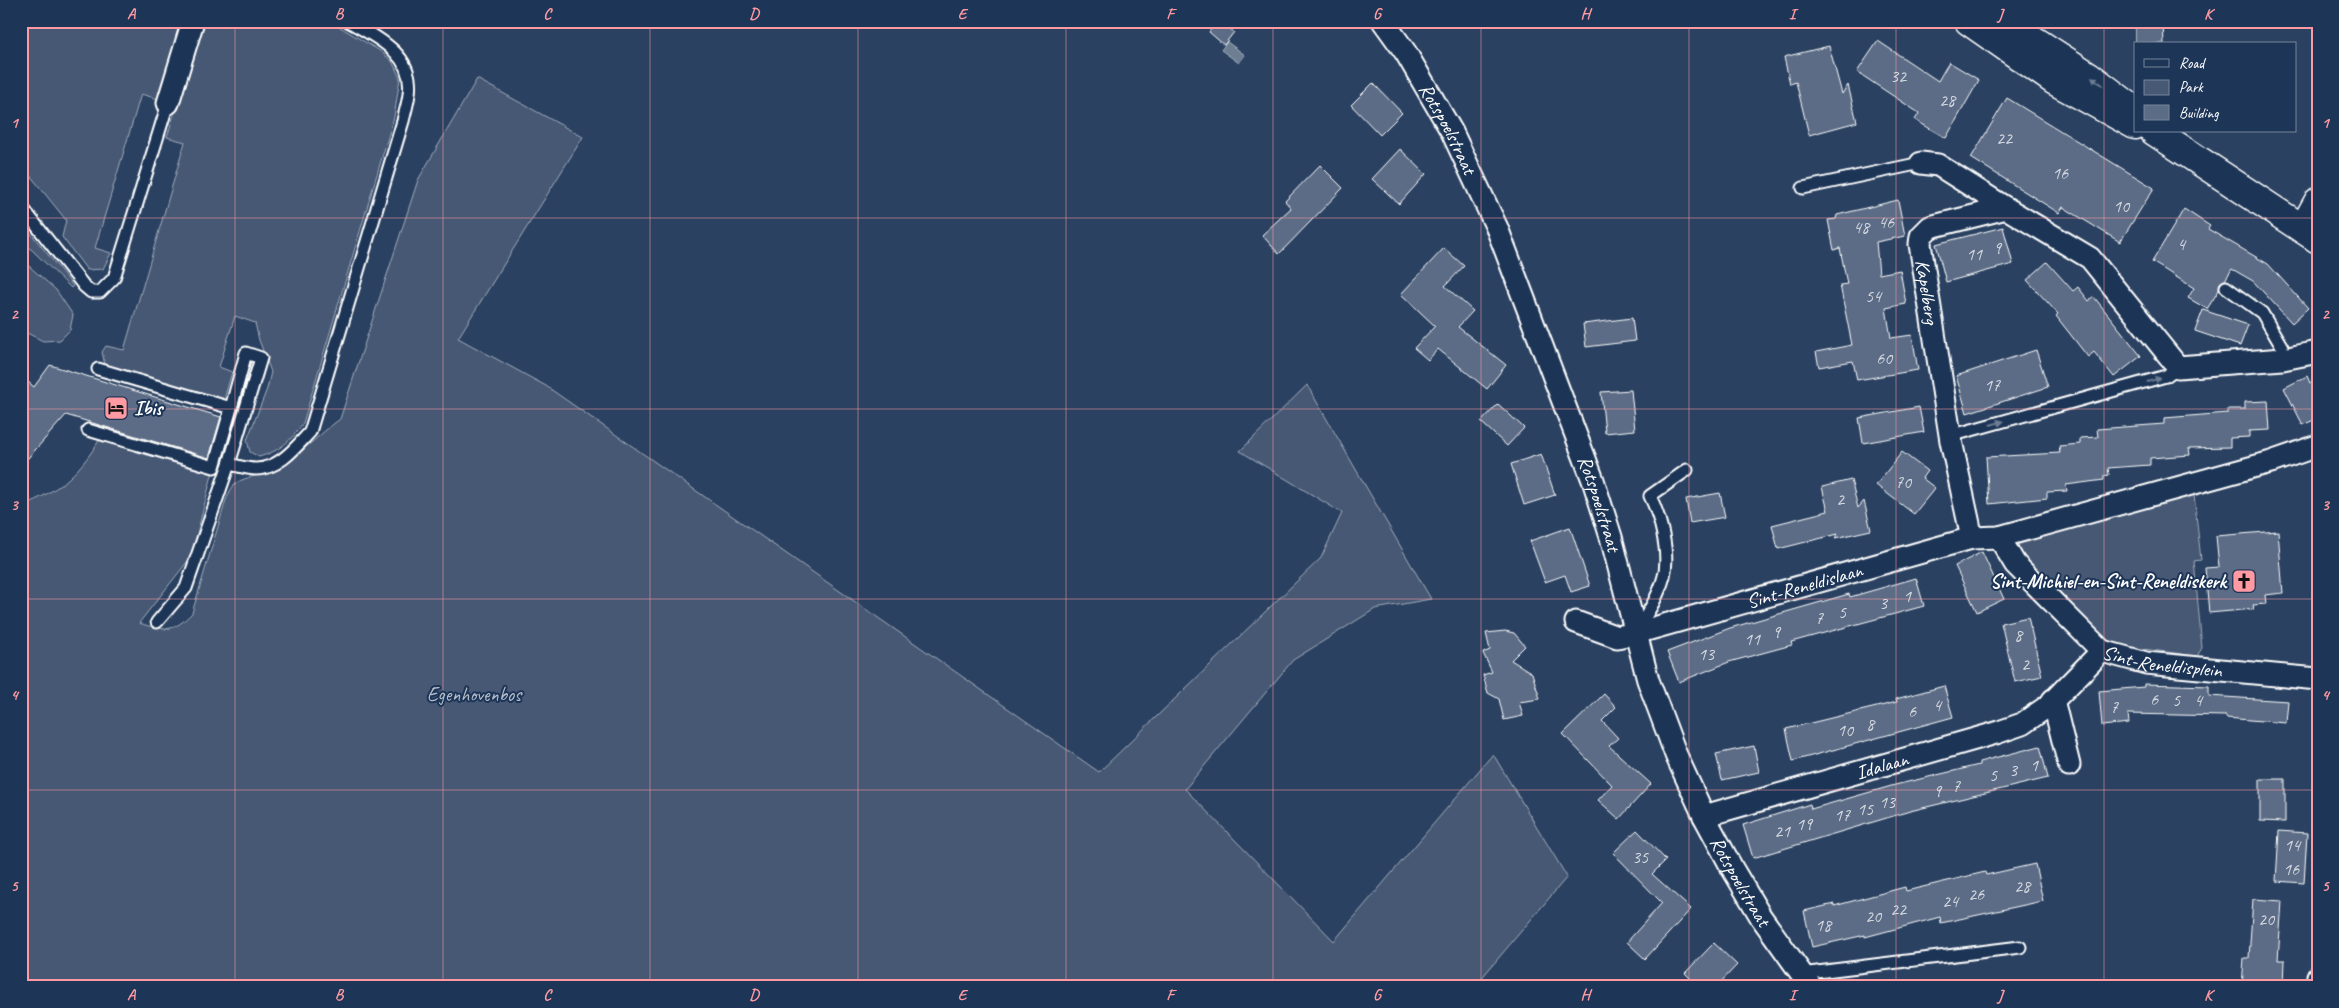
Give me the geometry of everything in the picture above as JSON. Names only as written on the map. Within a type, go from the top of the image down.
[{"type":"main road","points":[[1969,21],[2055,80],[2134,124]]},
{"type":"main road","points":[[2004,21],[2089,76],[2134,110]]},
{"type":"main road","points":[[2156,132],[2310,234],[2318,202]]},
{"type":"street","points":[[168,102],[193,21]]},
{"type":"street","name":"Rotspoelstraat","points":[[1383,21],[1406,53],[1452,132],[1497,228],[1592,480],[1611,537],[1652,690],[1676,754],[1704,816],[1761,917],[1806,980]]},
{"type":"street","points":[[1921,163],[1938,164],[2006,208],[2090,258],[2178,366],[2284,359],[2318,352]]},
{"type":"street","name":"Kapelberg","points":[[1972,538],[1950,436],[1920,244],[1921,236],[1930,227],[2006,208]]},
{"type":"street","points":[[1972,538],[1999,537],[2261,465],[2317,446]]},
{"type":"street","name":"Sint-Reneldisplein","points":[[1999,537],[2015,564],[2102,651],[2146,663],[2318,679]]},
{"type":"street","name":"Sint-Reneldislaan","points":[[1576,622],[1617,637],[1636,633],[1972,538]]},
{"type":"street","name":"Idalaan","points":[[1704,816],[2022,724],[2052,700],[2102,651]]},
{"type":"street","points":[[2052,700],[2069,765]]},
{"type":"street","points":[[2318,976],[2318,987]]},
{"type":"lane","points":[[229,464],[257,469],[268,467],[288,456],[310,432],[403,121],[410,92],[408,75],[397,53],[387,44],[348,21]]},
{"type":"lane","points":[[21,206],[84,286],[91,292],[100,292],[114,278],[168,102]]},
{"type":"lane","points":[[1803,188],[1921,163]]},
{"type":"lane","points":[[2226,287],[2262,314],[2282,347],[2284,359]]},
{"type":"lane","points":[[88,430],[214,467],[246,353],[261,358],[229,464],[186,588],[158,622]]},
{"type":"lane","points":[[1950,436],[2166,376],[2178,366]]},
{"type":"lane","points":[[98,369],[231,408]]},
{"type":"lane","points":[[1636,633],[1654,602],[1665,575],[1659,514],[1650,496],[1687,470]]},
{"type":"lane","points":[[1806,980],[2020,947]]},
{"type":"green space","points":[[21,21],[182,21],[158,99],[141,94],[95,248],[111,253],[103,269],[87,270],[62,237],[66,220],[21,164]]},
{"type":"green space","points":[[203,21],[330,21],[380,51],[392,61],[400,78],[394,117],[303,423],[284,444],[273,452],[259,457],[250,452],[247,440],[267,389],[271,372],[255,323],[235,316],[219,367],[232,372],[222,406],[108,378],[102,352],[106,346],[124,350],[185,142],[167,137]]},
{"type":"green space","name":"Egenhovenbos","points":[[477,79],[583,137],[458,338],[546,386],[1099,772],[1321,558],[1342,513],[1240,451],[1307,385],[1431,599],[1375,609],[1293,660],[1185,789],[1334,941],[1493,754],[1567,877],[1474,987],[21,987],[21,506],[48,493],[69,478],[87,459],[103,434],[214,467],[191,557],[139,623],[162,629],[173,627],[185,620],[192,613],[226,500],[233,486],[241,480],[276,469],[293,458],[340,419],[418,180]]},
{"type":"green space","points":[[21,221],[73,286],[71,288],[32,250],[21,242]]},
{"type":"green space","points":[[21,259],[56,290],[73,315],[70,330],[60,340],[43,341],[21,330]]},
{"type":"green space","points":[[2194,495],[2201,560],[2194,561],[2202,648],[2197,656],[2113,645],[2017,555],[2020,537]]},
{"type":"shaded area","points":[[1227,42],[1245,55],[1239,63],[1221,50]]},
{"type":"building","points":[[1217,21],[1221,21],[1234,32],[1224,45],[1209,32]]},
{"type":"building","points":[[2135,21],[2163,21],[2164,42],[2135,42]]},
{"type":"building","points":[[1878,41],[1938,81],[1949,62],[1979,80],[1946,138],[1915,120],[1919,113],[1857,72]]},
{"type":"building","points":[[1829,46],[1842,94],[1848,85],[1857,122],[1809,135],[1796,82],[1790,84],[1784,57]]},
{"type":"building","points":[[1373,83],[1402,113],[1380,135],[1351,105]]},
{"type":"building","points":[[2007,98],[2154,188],[2120,242],[2063,207],[2059,213],[1971,158]]},
{"type":"building","points":[[1400,149],[1426,174],[1399,204],[1372,179]]},
{"type":"building","points":[[1320,165],[1343,188],[1279,254],[1262,235],[1291,208],[1285,201]]},
{"type":"building","points":[[1898,200],[1905,236],[1876,242],[1879,274],[1900,270],[1906,304],[1886,308],[1891,338],[1912,335],[1918,370],[1857,380],[1853,361],[1819,367],[1816,352],[1852,345],[1840,285],[1847,284],[1840,248],[1834,250],[1828,220],[1836,219],[1837,215]]},
{"type":"building","points":[[2184,209],[2210,226],[2208,229],[2268,264],[2308,308],[2292,323],[2253,281],[2232,269],[2225,280],[2220,283],[2219,290],[2207,309],[2188,298],[2194,288],[2152,262]]},
{"type":"building","points":[[2003,227],[2013,264],[1946,282],[1936,244]]},
{"type":"building","points":[[1444,248],[1464,266],[1445,286],[1473,311],[1458,327],[1506,365],[1487,389],[1438,349],[1428,360],[1414,348],[1435,326],[1401,294]]},
{"type":"building","points":[[2047,262],[2073,291],[2078,287],[2089,301],[2094,297],[2141,356],[2114,377],[2094,352],[2088,357],[2056,316],[2058,314],[2027,280]]},
{"type":"building","points":[[2203,310],[2248,325],[2240,346],[2195,331]]},
{"type":"building","points":[[1632,318],[1635,341],[1586,347],[1583,324]]},
{"type":"building","points":[[2036,350],[2048,387],[1967,413],[1956,376]]},
{"type":"building","points":[[50,365],[221,417],[209,458],[66,415],[21,466],[21,376],[34,387]]},
{"type":"building","points":[[2307,376],[2310,383],[2318,379],[2318,418],[2303,425],[2284,388]]},
{"type":"building","points":[[1631,390],[1635,430],[1605,433],[1601,392]]},
{"type":"building","points":[[2268,401],[2270,430],[2249,431],[2249,437],[2230,438],[2230,447],[2189,448],[2190,455],[2150,458],[2150,465],[2108,468],[2109,475],[2104,476],[2104,480],[2066,485],[2067,491],[2047,492],[2047,498],[1989,504],[1986,457],[2060,453],[2059,446],[2080,444],[2080,438],[2098,437],[2097,429],[2164,424],[2164,418],[2228,413],[2228,409],[2245,409],[2245,402]]},
{"type":"building","points":[[1498,404],[1524,428],[1507,446],[1481,422]]},
{"type":"building","points":[[1919,407],[1924,432],[1863,443],[1859,418]]},
{"type":"building","points":[[1902,452],[1927,471],[1922,478],[1935,488],[1914,514],[1876,485]]},
{"type":"building","points":[[1541,454],[1555,495],[1524,505],[1511,464]]},
{"type":"building","points":[[1851,480],[1858,508],[1864,501],[1871,530],[1835,538],[1838,534],[1778,549],[1772,525],[1828,511],[1822,487]]},
{"type":"building","points":[[1720,493],[1725,517],[1690,523],[1686,499]]},
{"type":"building","points":[[1570,527],[1590,586],[1571,592],[1565,575],[1545,582],[1530,541]]},
{"type":"building","name":"Sint-Michiel-en-Sint-Reneldiskerk","points":[[2278,531],[2283,593],[2265,595],[2266,604],[2253,605],[2254,609],[2209,613],[2205,568],[2219,567],[2216,536]]},
{"type":"building","points":[[1982,552],[2004,599],[1977,612],[1955,566]]},
{"type":"building","points":[[1916,578],[1924,606],[1791,642],[1792,645],[1729,662],[1679,682],[1667,652],[1730,628],[1849,594],[1850,597]]},
{"type":"building","points":[[2028,617],[2042,676],[2015,682],[2001,623]]},
{"type":"building","points":[[1505,631],[1514,633],[1525,646],[1511,660],[1532,673],[1540,699],[1519,702],[1523,716],[1504,720],[1499,699],[1488,693],[1483,675],[1492,672],[1483,653],[1490,650],[1486,633]]},
{"type":"building","points":[[2144,684],[2209,686],[2209,696],[2288,701],[2286,723],[2226,718],[2226,716],[2128,714],[2129,723],[2102,726],[2099,691],[2144,687]]},
{"type":"building","points":[[1944,686],[1953,717],[1793,761],[1786,729],[1897,702],[1896,699]]},
{"type":"building","points":[[1604,694],[1616,707],[1602,721],[1618,738],[1609,746],[1651,784],[1619,819],[1598,800],[1612,785],[1563,734]]},
{"type":"building","points":[[1754,746],[1759,772],[1722,780],[1716,754]]},
{"type":"building","points":[[2040,746],[2048,778],[1910,811],[1753,858],[1743,825],[1810,804],[1811,809],[1895,785],[1979,765],[1979,762]]},
{"type":"building","points":[[2260,779],[2285,779],[2285,822],[2260,821]]},
{"type":"building","points":[[1637,830],[1666,860],[1652,874],[1691,909],[1645,959],[1627,942],[1662,903],[1613,853]]},
{"type":"building","points":[[2279,831],[2307,833],[2304,883],[2276,881]]},
{"type":"building","points":[[2035,864],[2043,901],[1941,923],[1940,917],[1865,937],[1865,935],[1812,947],[1804,911],[1834,904],[1834,906],[1905,887],[1906,891],[1985,872],[1986,875]]},
{"type":"building","points":[[2253,899],[2282,901],[2278,960],[2285,960],[2284,987],[2242,987],[2244,958],[2249,958]]},
{"type":"building","points":[[1714,943],[1737,965],[1716,987],[1699,987],[1685,973]]},
{"type":"place","name":"Ibis","points":[[116,408]]},
{"type":"place","name":"Sint-Michiel-en-Sint-Reneldiskerk","points":[[2244,581]]}]
